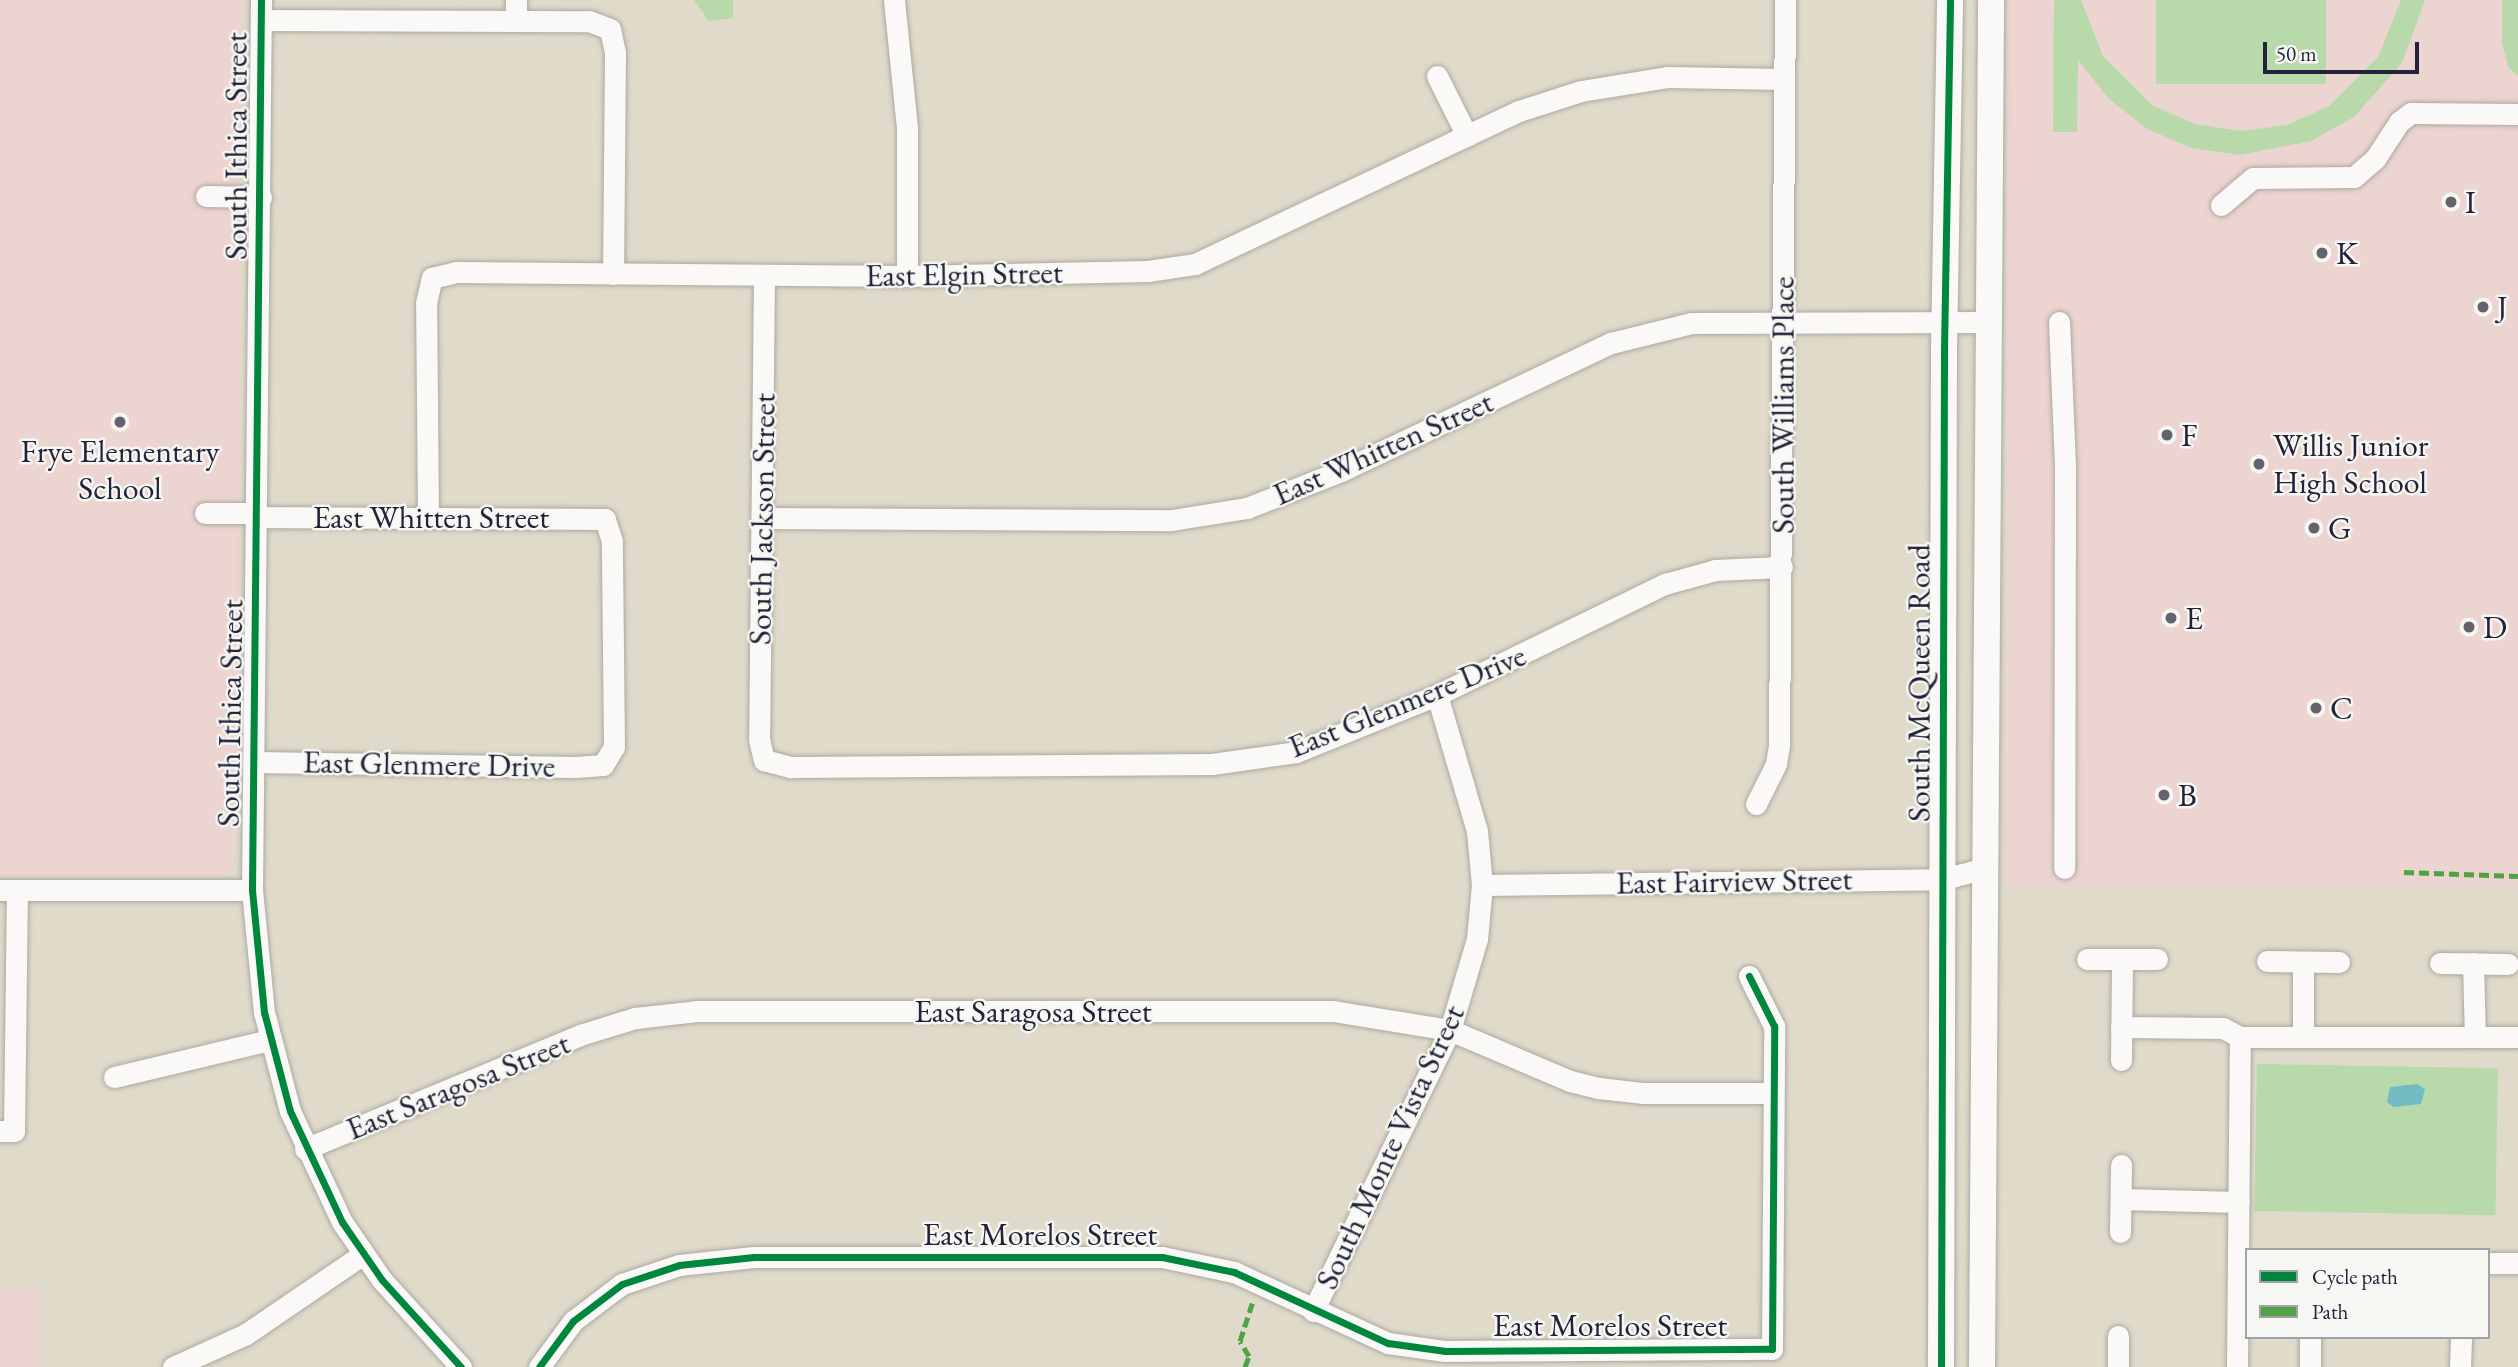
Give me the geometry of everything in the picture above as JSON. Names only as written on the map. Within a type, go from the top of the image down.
[{"type":"main road","name":"South McQueen Road","points":[[1941,1367],[1945,323],[1950,0]]},
{"type":"main road","name":"South McQueen Road","points":[[1982,1367],[1992,0]]},
{"type":"street","points":[[894,0],[907,128],[907,276]]},
{"type":"street","name":"South Williams Place","points":[[1756,804],[1776,764],[1779,746],[1785,0]]},
{"type":"street","points":[[261,10],[516,10],[589,21],[610,29],[615,53],[613,274]]},
{"type":"street","name":"South Ithica Street","points":[[261,10],[252,890],[255,950],[269,1040],[305,1149],[362,1255],[425,1332],[461,1367]]},
{"type":"street","points":[[1437,76],[1467,136]]},
{"type":"street","name":"East Elgin Street","points":[[428,517],[426,303],[432,278],[456,272],[907,276],[1148,271],[1195,264],[1519,111],[1581,92],[1667,77],[1784,79]]},
{"type":"street","points":[[2221,205],[2253,178],[2354,177],[2375,159],[2399,122],[2411,113],[2518,114]]},
{"type":"street","points":[[206,196],[261,197]]},
{"type":"street","name":"South Jackson Street","points":[[764,276],[764,518],[759,739],[764,760]]},
{"type":"street","name":"East Whitten Street","points":[[764,518],[1172,520],[1247,508],[1341,471],[1611,343],[1692,323],[1990,322]]},
{"type":"street","points":[[2059,322],[2065,468],[2064,868]]},
{"type":"street","name":"East Whitten Street","points":[[205,513],[605,519],[611,541],[614,747],[603,765]]},
{"type":"street","name":"East Glenmere Drive","points":[[764,760],[791,766],[1212,764],[1296,752],[1437,695],[1665,584],[1714,570],[1782,567]]},
{"type":"street","name":"South Monte Vista Street","points":[[1314,1311],[1450,1030],[1477,939],[1482,885],[1477,831],[1437,695]]},
{"type":"street","name":"East Glenmere Drive","points":[[254,762],[603,765]]},
{"type":"street","name":"East Fairview Street","points":[[1482,885],[1944,878],[1985,868]]},
{"type":"street","points":[[0,1131],[14,1131],[8,890],[252,890]]},
{"type":"street","points":[[2087,959],[2157,959]]},
{"type":"street","points":[[2121,1060],[2122,959]]},
{"type":"street","points":[[2267,961],[2339,962]]},
{"type":"street","points":[[2303,962],[2303,1037]]},
{"type":"street","points":[[2440,963],[2508,964]]},
{"type":"street","points":[[2473,963],[2475,1037]]},
{"type":"street","points":[[1749,976],[1774,1026],[1772,1093]]},
{"type":"street","name":"East Saragosa Street","points":[[305,1149],[580,1035],[635,1018],[697,1011],[1333,1011],[1450,1030],[1570,1081],[1598,1088],[1642,1093],[1772,1093]]},
{"type":"street","points":[[2121,1027],[2222,1028],[2241,1037],[2518,1037]]},
{"type":"street","points":[[2237,1367],[2242,1261],[2239,1202],[2241,1037]]},
{"type":"street","points":[[114,1077],[269,1040]]},
{"type":"street","name":"East Morelos Street","points":[[539,1367],[573,1321],[622,1284],[679,1265],[754,1257],[1162,1257],[1234,1272],[1388,1343],[1445,1351],[1772,1349],[1772,1093]]},
{"type":"street","points":[[2120,1232],[2121,1165]]},
{"type":"street","points":[[2121,1199],[2239,1202]]},
{"type":"street","points":[[173,1367],[246,1334],[362,1255]]},
{"type":"street","points":[[2490,1263],[2518,1263]]},
{"type":"street","points":[[2118,1336],[2118,1367]]},
{"type":"street","points":[[2310,1339],[2311,1367]]},
{"type":"street","points":[[2460,1367],[2461,1339]]},
{"type":"shaded area","name":"Frye Elementary School","points":[[0,0],[242,0],[237,845],[230,868],[220,876],[0,875]]},
{"type":"shaded area","name":"Willis Junior High School","points":[[2006,0],[2518,0],[2518,887],[2006,887]]},
{"type":"shaded area","points":[[0,1289],[38,1289],[38,1367],[0,1367]]},
{"type":"green space","points":[[694,0],[733,0],[733,18],[709,21]]},
{"type":"green space","points":[[2054,0],[2081,0],[2103,56],[2152,105],[2195,124],[2240,131],[2287,125],[2329,106],[2378,57],[2401,0],[2425,0],[2402,63],[2354,117],[2311,141],[2240,155],[2192,148],[2147,129],[2109,99],[2078,60],[2077,132],[2053,132]]},
{"type":"green space","points":[[2156,0],[2326,0],[2326,84],[2156,84]]},
{"type":"green space","points":[[2502,0],[2518,0],[2518,76],[2508,67],[2502,42]]},
{"type":"green space","points":[[2257,1064],[2498,1068],[2495,1215],[2254,1211]]},
{"type":"water","points":[[2417,1084],[2425,1089],[2421,1104],[2393,1107],[2387,1102],[2390,1087]]},
{"type":"marked path","points":[[2404,872],[2518,876]]},
{"type":"marked path","points":[[1245,1367],[1249,1356],[1240,1341],[1253,1301]]},
{"type":"cycle path","points":[[261,0],[252,890],[264,1012],[290,1111],[342,1222],[382,1280],[461,1367]]},
{"type":"cycle path","points":[[1941,1367],[1944,349],[1950,0]]},
{"type":"cycle path","points":[[539,1367],[573,1321],[622,1284],[679,1265],[754,1257],[1162,1257],[1234,1272],[1388,1343],[1445,1351],[1772,1349],[1774,1026],[1749,976]]},
{"type":"place","name":"I","points":[[2451,202]]},
{"type":"place","name":"K","points":[[2322,253]]},
{"type":"place","name":"J","points":[[2483,307]]},
{"type":"place","name":"Frye Elementary School","points":[[120,422]]},
{"type":"place","name":"F","points":[[2167,435]]},
{"type":"place","name":"Willis Junior High School","points":[[2259,464]]},
{"type":"place","name":"G","points":[[2314,528]]},
{"type":"place","name":"E","points":[[2171,618]]},
{"type":"place","name":"D","points":[[2469,627]]},
{"type":"place","name":"C","points":[[2316,708]]},
{"type":"place","name":"B","points":[[2164,795]]}]
